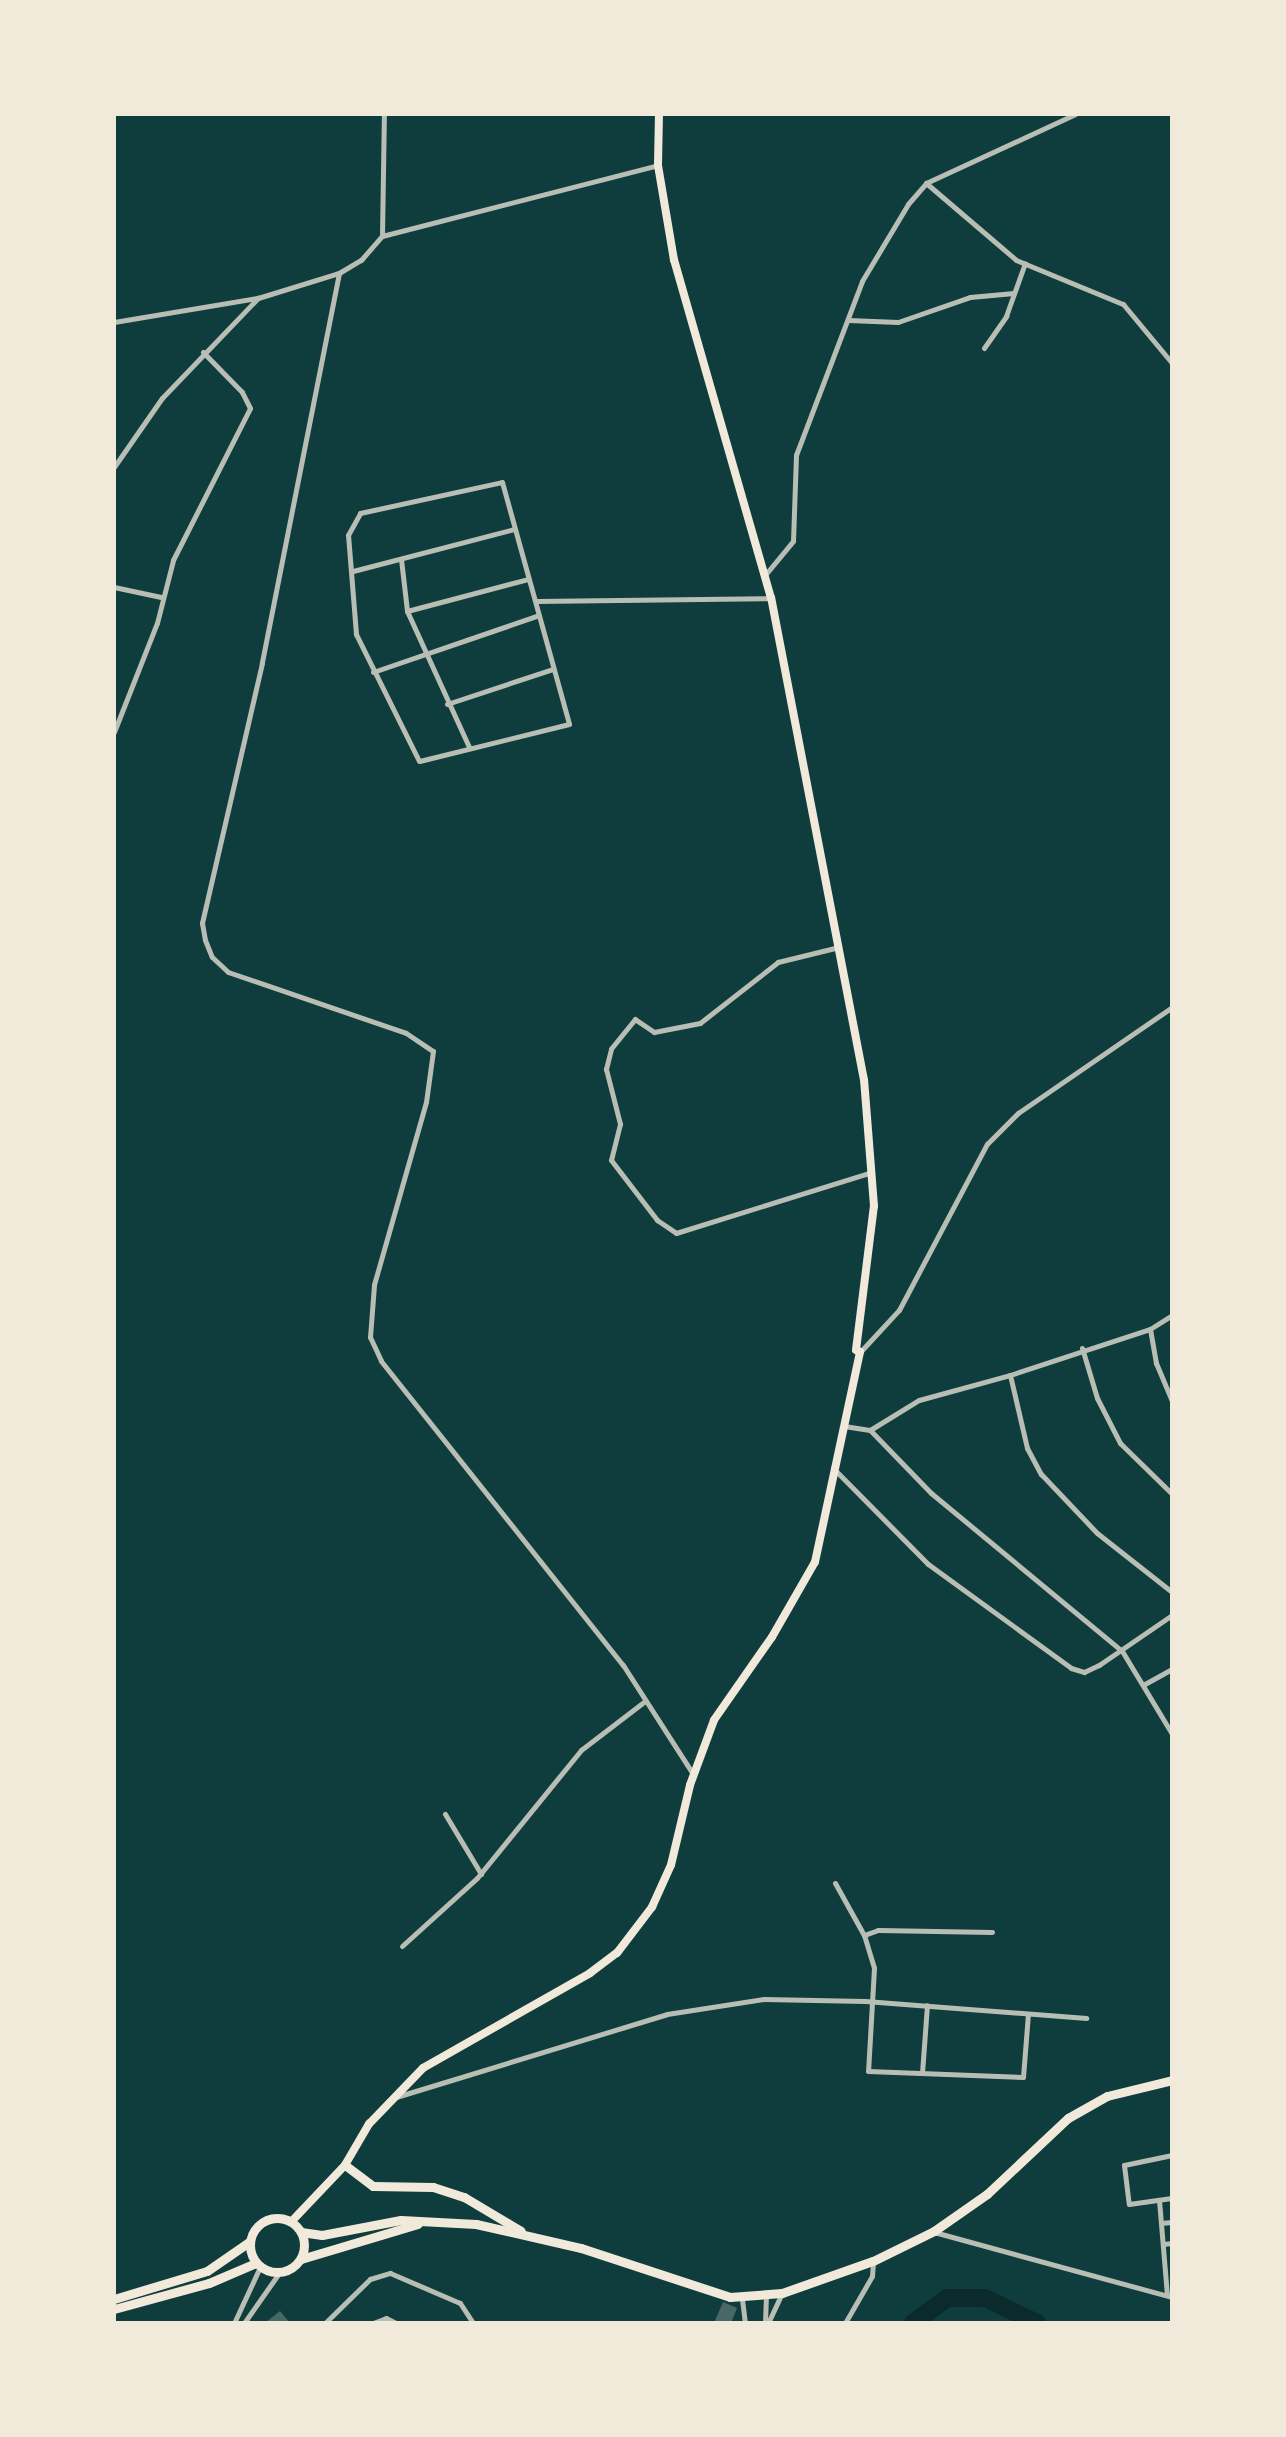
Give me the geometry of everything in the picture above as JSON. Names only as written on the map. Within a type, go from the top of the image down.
[{"type":"highway","points":[[114,2299],[207,2271],[249,2242],[261,2222],[276,2218],[291,2222],[301,2232],[322,2235],[401,2220],[418,2224],[476,2224],[524,2233],[742,2299],[782,2293],[873,2261],[934,2231],[1007,2175],[1068,2118],[1107,2096],[1172,2080]]},
{"type":"highway","points":[[345,2165],[373,2186],[433,2187],[464,2197],[524,2233]]},
{"type":"highway","points":[[114,2309],[209,2283],[258,2265],[279,2273],[301,2259],[418,2224]]},
{"type":"highway","points":[[301,2232],[301,2259]]},
{"type":"highway","points":[[249,2242],[258,2265]]},
{"type":"main road","points":[[291,2222],[345,2165],[391,2098],[423,2068],[617,1953],[652,1907],[671,1865],[693,1775],[714,1720],[772,1637],[815,1562],[860,1352],[856,1350],[873,1171],[864,1080],[771,598],[674,260],[658,165],[659,114]]},
{"type":"street","points":[[382,236],[384,114]]},
{"type":"street","points":[[765,576],[793,541],[796,455],[862,281],[926,183],[1075,114]]},
{"type":"street","points":[[114,322],[258,298],[339,273],[361,260],[382,236],[658,165]]},
{"type":"street","points":[[926,183],[1025,263],[1123,304],[1172,363]]},
{"type":"street","points":[[984,348],[1014,293],[1025,263]]},
{"type":"street","points":[[339,273],[262,663],[202,923],[205,940],[212,957],[228,972],[406,1033],[433,1051],[426,1102],[374,1285],[370,1337],[381,1361],[572,1597],[693,1775]]},
{"type":"street","points":[[848,320],[898,322],[970,297],[1014,293]]},
{"type":"street","points":[[114,467],[162,398],[258,298]]},
{"type":"street","points":[[114,732],[157,623],[161,597],[173,560],[250,408],[242,392],[203,352]]},
{"type":"street","points":[[502,482],[569,724],[419,761],[356,634],[353,571],[348,535],[360,513],[502,482]]},
{"type":"street","points":[[353,571],[515,529]]},
{"type":"street","points":[[401,559],[407,611],[469,747]]},
{"type":"street","points":[[407,611],[528,579]]},
{"type":"street","points":[[114,587],[161,597]]},
{"type":"street","points":[[536,601],[771,598]]},
{"type":"street","points":[[373,672],[537,616]]},
{"type":"street","points":[[447,704],[553,669]]},
{"type":"street","points":[[839,947],[778,962],[700,1023],[654,1032],[635,1019],[611,1049],[606,1069],[620,1124],[611,1160],[657,1220],[676,1233],[873,1171]]},
{"type":"street","points":[[860,1352],[899,1310],[987,1144],[1018,1113],[1172,1007]]},
{"type":"street","points":[[870,1430],[919,1400],[1010,1375],[1082,1348],[1150,1329],[1172,1315]]},
{"type":"street","points":[[1150,1329],[1156,1363],[1172,1401]]},
{"type":"street","points":[[1082,1348],[1097,1398],[1120,1443],[1172,1494]]},
{"type":"street","points":[[1010,1375],[1027,1448],[1041,1474],[1097,1533],[1172,1592]]},
{"type":"street","points":[[844,1426],[870,1430],[931,1493],[1122,1651],[1172,1734]]},
{"type":"street","points":[[833,1468],[928,1564],[1071,1668],[1084,1672],[1122,1651],[1172,1615]]},
{"type":"street","points":[[1143,1685],[1172,1669]]},
{"type":"street","points":[[402,1946],[481,1874],[581,1750],[645,1701]]},
{"type":"street","points":[[445,1814],[481,1874]]},
{"type":"street","points":[[835,1883],[871,1950],[874,2001],[868,2071],[1023,2077],[1028,2014]]},
{"type":"street","points":[[864,1935],[878,1930],[992,1932]]},
{"type":"street","points":[[391,2098],[667,2014],[764,1999],[874,2001],[1086,2018]]},
{"type":"street","points":[[922,2073],[927,2005]]},
{"type":"street","points":[[1172,2155],[1124,2165],[1129,2204],[1172,2198]]},
{"type":"street","points":[[934,2231],[1170,2296],[1159,2200]]},
{"type":"street","points":[[1161,2223],[1172,2222]]},
{"type":"street","points":[[1163,2244],[1172,2243]]},
{"type":"street","points":[[845,2323],[872,2276],[873,2261]]},
{"type":"street","points":[[234,2323],[258,2265]]},
{"type":"street","points":[[244,2323],[279,2273]]},
{"type":"street","points":[[325,2323],[370,2279],[390,2273],[460,2303],[473,2323]]},
{"type":"street","points":[[766,2323],[782,2293]]},
{"type":"street","points":[[766,2296],[766,2323]]},
{"type":"street","points":[[742,2299],[745,2323]]},
{"type":"street","points":[[373,2323],[383,2319],[396,2323]]},
{"type":"building","points":[[723,2302],[737,2308],[731,2323],[714,2323]]},
{"type":"building","points":[[280,2311],[290,2323],[265,2323]]},
{"type":"waterway","points":[[913,2323],[947,2298],[985,2298],[1037,2323]]}]
